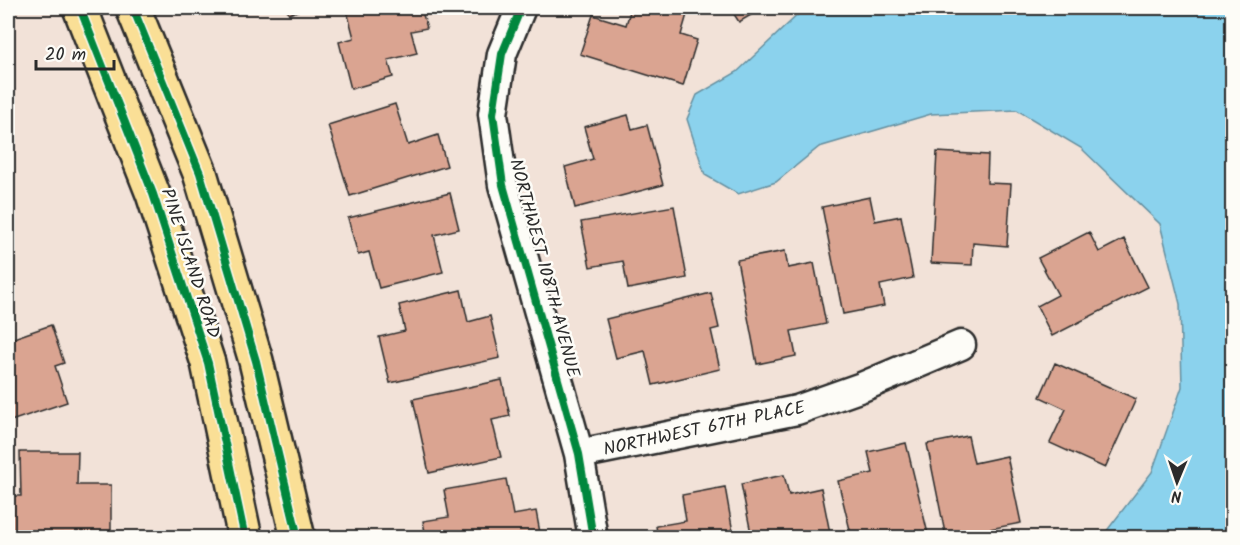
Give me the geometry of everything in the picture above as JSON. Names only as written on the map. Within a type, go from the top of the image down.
[{"type":"main road","name":"PINE ISLAND ROAD","points":[[80,8],[153,194],[208,363],[244,537]]},
{"type":"main road","name":"PINE ISLAND ROAD","points":[[133,8],[200,173],[256,361],[298,537]]},
{"type":"street","name":"NORTHWEST 108TH AVENUE","points":[[521,8],[502,54],[494,114],[503,184],[579,454],[593,537]]},
{"type":"street","name":"NORTHWEST 67TH PLACE","points":[[579,454],[797,410],[862,387],[961,345]]},
{"type":"water","points":[[805,8],[1232,8],[1232,537],[1102,537],[1152,472],[1182,387],[1180,304],[1160,224],[1081,148],[1017,110],[931,114],[819,147],[776,182],[738,194],[705,175],[687,119],[697,95],[737,72]]},
{"type":"building","points":[[286,8],[305,8],[289,14]]},
{"type":"building","points":[[360,8],[421,8],[427,28],[411,31],[417,53],[388,60],[393,77],[351,89],[339,42],[354,38],[347,11]]},
{"type":"building","points":[[631,8],[675,8],[688,11],[681,35],[697,40],[683,86],[580,54],[593,15],[626,25]]},
{"type":"building","points":[[730,8],[763,8],[739,22]]},
{"type":"building","points":[[395,104],[408,145],[438,135],[447,166],[350,196],[328,125]]},
{"type":"building","points":[[628,115],[632,129],[647,125],[663,185],[575,208],[565,167],[593,159],[584,127]]},
{"type":"building","points":[[937,152],[988,155],[987,183],[1011,184],[1007,246],[973,243],[972,265],[931,263]]},
{"type":"building","points":[[450,193],[459,229],[434,235],[443,272],[379,288],[369,252],[358,255],[348,218]]},
{"type":"building","points":[[870,197],[875,221],[901,216],[913,278],[880,285],[884,306],[843,314],[822,207]]},
{"type":"building","points":[[674,206],[687,278],[628,289],[623,261],[590,267],[581,222]]},
{"type":"building","points":[[1089,232],[1099,252],[1124,239],[1148,287],[1052,336],[1037,306],[1058,295],[1038,258]]},
{"type":"building","points":[[785,251],[788,268],[814,263],[826,324],[791,331],[796,356],[757,364],[737,260]]},
{"type":"building","points":[[461,290],[468,322],[490,316],[500,358],[390,383],[379,337],[405,331],[399,305]]},
{"type":"building","points":[[711,293],[719,328],[711,330],[720,369],[653,385],[645,351],[616,358],[606,319]]},
{"type":"building","points":[[51,325],[64,363],[55,366],[67,402],[8,422],[8,340]]},
{"type":"building","points":[[1055,363],[1136,399],[1105,468],[1050,443],[1066,409],[1040,397]]},
{"type":"building","points":[[502,380],[510,416],[492,420],[501,457],[429,473],[413,399]]},
{"type":"building","points":[[968,436],[974,463],[1007,456],[1021,523],[984,530],[986,538],[946,538],[927,444]]},
{"type":"building","points":[[906,443],[929,538],[879,538],[877,532],[852,538],[838,481],[873,473],[868,452]]},
{"type":"building","points":[[20,452],[78,452],[77,485],[111,485],[111,534],[9,533],[9,496],[21,496]]},
{"type":"building","points":[[784,475],[789,495],[821,488],[831,538],[752,538],[741,484]]},
{"type":"building","points":[[506,479],[513,515],[536,511],[541,538],[426,538],[423,521],[449,517],[444,490]]},
{"type":"building","points":[[725,487],[734,538],[658,538],[656,526],[686,521],[682,495]]},
{"type":"cycle path","points":[[80,8],[153,194],[208,363],[245,538]]},
{"type":"cycle path","points":[[133,8],[200,173],[256,361],[298,538]]},
{"type":"cycle path","points":[[521,8],[502,54],[493,114],[503,185],[579,454],[593,538]]}]
